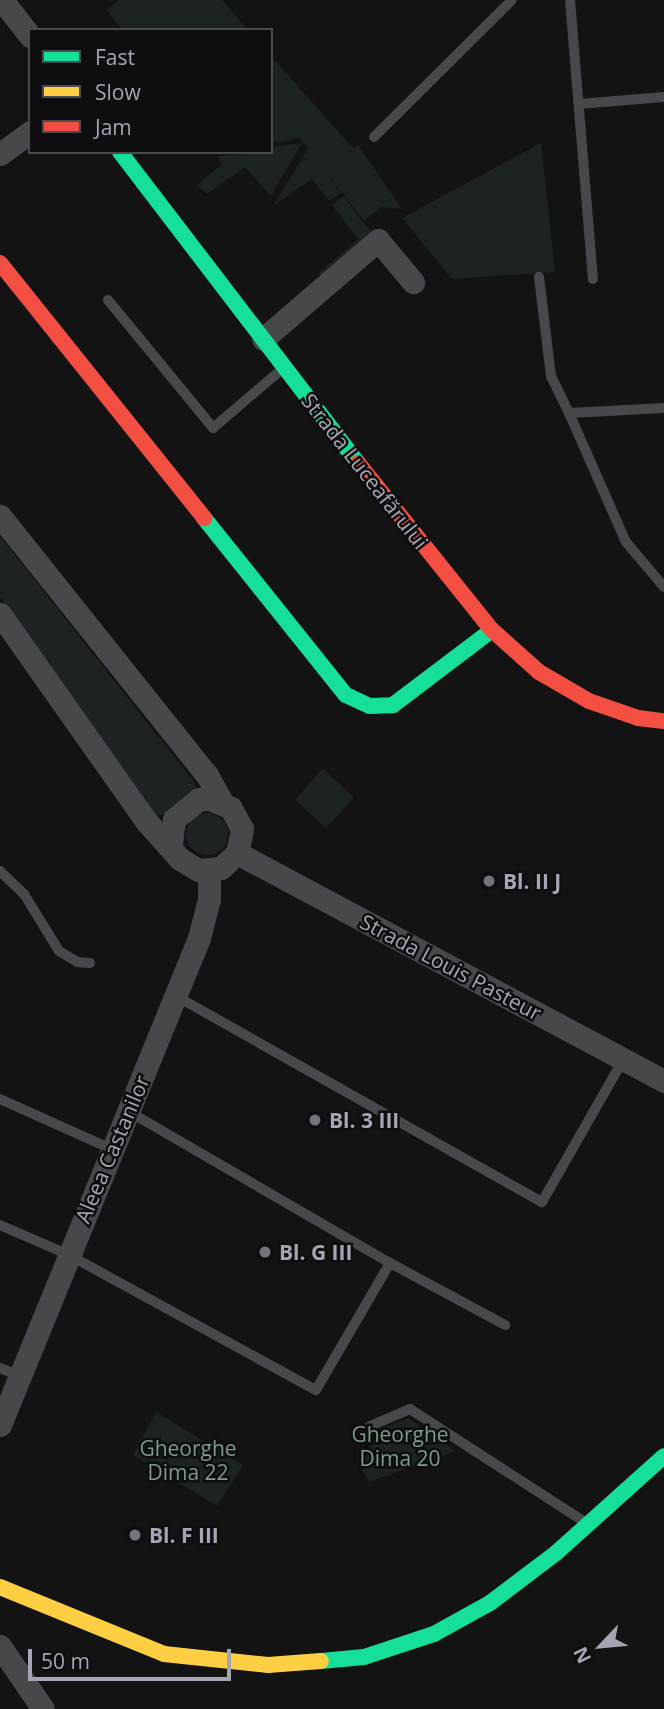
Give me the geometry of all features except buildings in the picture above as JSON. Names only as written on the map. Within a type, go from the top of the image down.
[{"type":"street","points":[[2,0],[28,33]]},
{"type":"street","points":[[0,154],[28,133]]},
{"type":"street","name":"Strada Luceafărului","points":[[122,154],[283,368],[492,630],[539,671],[589,701],[638,718],[664,721]]},
{"type":"street","points":[[263,339],[378,240],[413,282]]},
{"type":"street","points":[[0,263],[346,695],[370,706],[393,705],[492,630]]},
{"type":"street","points":[[0,516],[207,775],[222,802],[238,818],[242,829],[237,853],[221,868],[209,871],[188,866],[146,821],[0,614]]},
{"type":"street","points":[[171,845],[171,829],[180,810],[199,799],[222,802]]},
{"type":"street","name":"Strada Louis Pasteur","points":[[237,853],[664,1081]]},
{"type":"street","name":"Aleea Castanilor","points":[[0,1424],[10,1372],[69,1255],[176,996],[206,912],[209,871]]},
{"type":"street","points":[[0,1587],[164,1654],[268,1665],[316,1665],[364,1657],[435,1634],[527,1577],[664,1456]]},
{"type":"street","points":[[0,1646],[43,1709]]},
{"type":"lane","points":[[374,138],[512,0]]},
{"type":"lane","points":[[570,0],[593,279]]},
{"type":"lane","points":[[579,104],[664,97]]},
{"type":"lane","points":[[539,277],[551,376],[626,542],[664,587]]},
{"type":"lane","points":[[108,300],[213,428],[283,368]]},
{"type":"lane","points":[[569,412],[664,408]]},
{"type":"lane","points":[[0,872],[24,894],[60,951],[76,962],[90,963]]},
{"type":"lane","points":[[176,996],[542,1202],[623,1060]]},
{"type":"lane","points":[[0,1100],[111,1149]]},
{"type":"lane","points":[[128,1111],[390,1264],[505,1325]]},
{"type":"lane","points":[[0,1225],[69,1255],[316,1390],[390,1264]]},
{"type":"lane","points":[[368,1427],[410,1409],[589,1525]]},
{"type":"green space","points":[[119,0],[222,0],[246,28],[119,28],[107,10]]},
{"type":"green space","points":[[273,58],[353,148],[358,145],[402,209],[381,207],[364,221],[322,167],[341,193],[329,201],[312,179],[273,206],[308,149],[300,138],[273,143]]},
{"type":"green space","points":[[302,143],[271,196],[245,167],[207,194],[197,185],[222,164],[218,156],[273,154],[273,147]]},
{"type":"green space","points":[[541,143],[555,272],[452,279],[402,218]]},
{"type":"green space","points":[[343,196],[376,239],[326,282],[319,273],[358,239],[332,205]]},
{"type":"green space","points":[[0,536],[195,783],[195,791],[161,816],[154,815],[0,597]]},
{"type":"green space","points":[[323,768],[354,798],[326,828],[295,800]]},
{"type":"green space","points":[[207,813],[222,819],[228,834],[222,849],[207,855],[192,849],[186,834],[192,819]]},
{"type":"green space","name":"Gheorghe Dima 22","points":[[156,1412],[243,1465],[217,1506],[133,1455]]},
{"type":"green space","name":"Gheorghe Dima 20","points":[[408,1418],[456,1451],[369,1482],[361,1467],[380,1429]]},
{"type":"traffic: fast","points":[[122,154],[358,463]]},
{"type":"traffic: fast","points":[[204,518],[346,695],[370,706],[393,705],[492,630]]},
{"type":"traffic: fast","points":[[321,1661],[364,1657],[434,1634],[490,1603],[556,1553],[664,1456]]},
{"type":"traffic: slow","points":[[0,1587],[164,1654],[268,1665],[321,1661]]},
{"type":"traffic: jam","points":[[0,263],[204,518]]},
{"type":"traffic: jam","points":[[358,463],[492,630],[539,672],[589,701],[638,718],[664,721]]},
{"type":"place","name":"Bl. II J","points":[[489,881]]},
{"type":"place","name":"Bl. 3 III","points":[[315,1120]]},
{"type":"place","name":"Bl. G III","points":[[265,1252]]},
{"type":"place","name":"Bl. F III","points":[[135,1535]]}]
